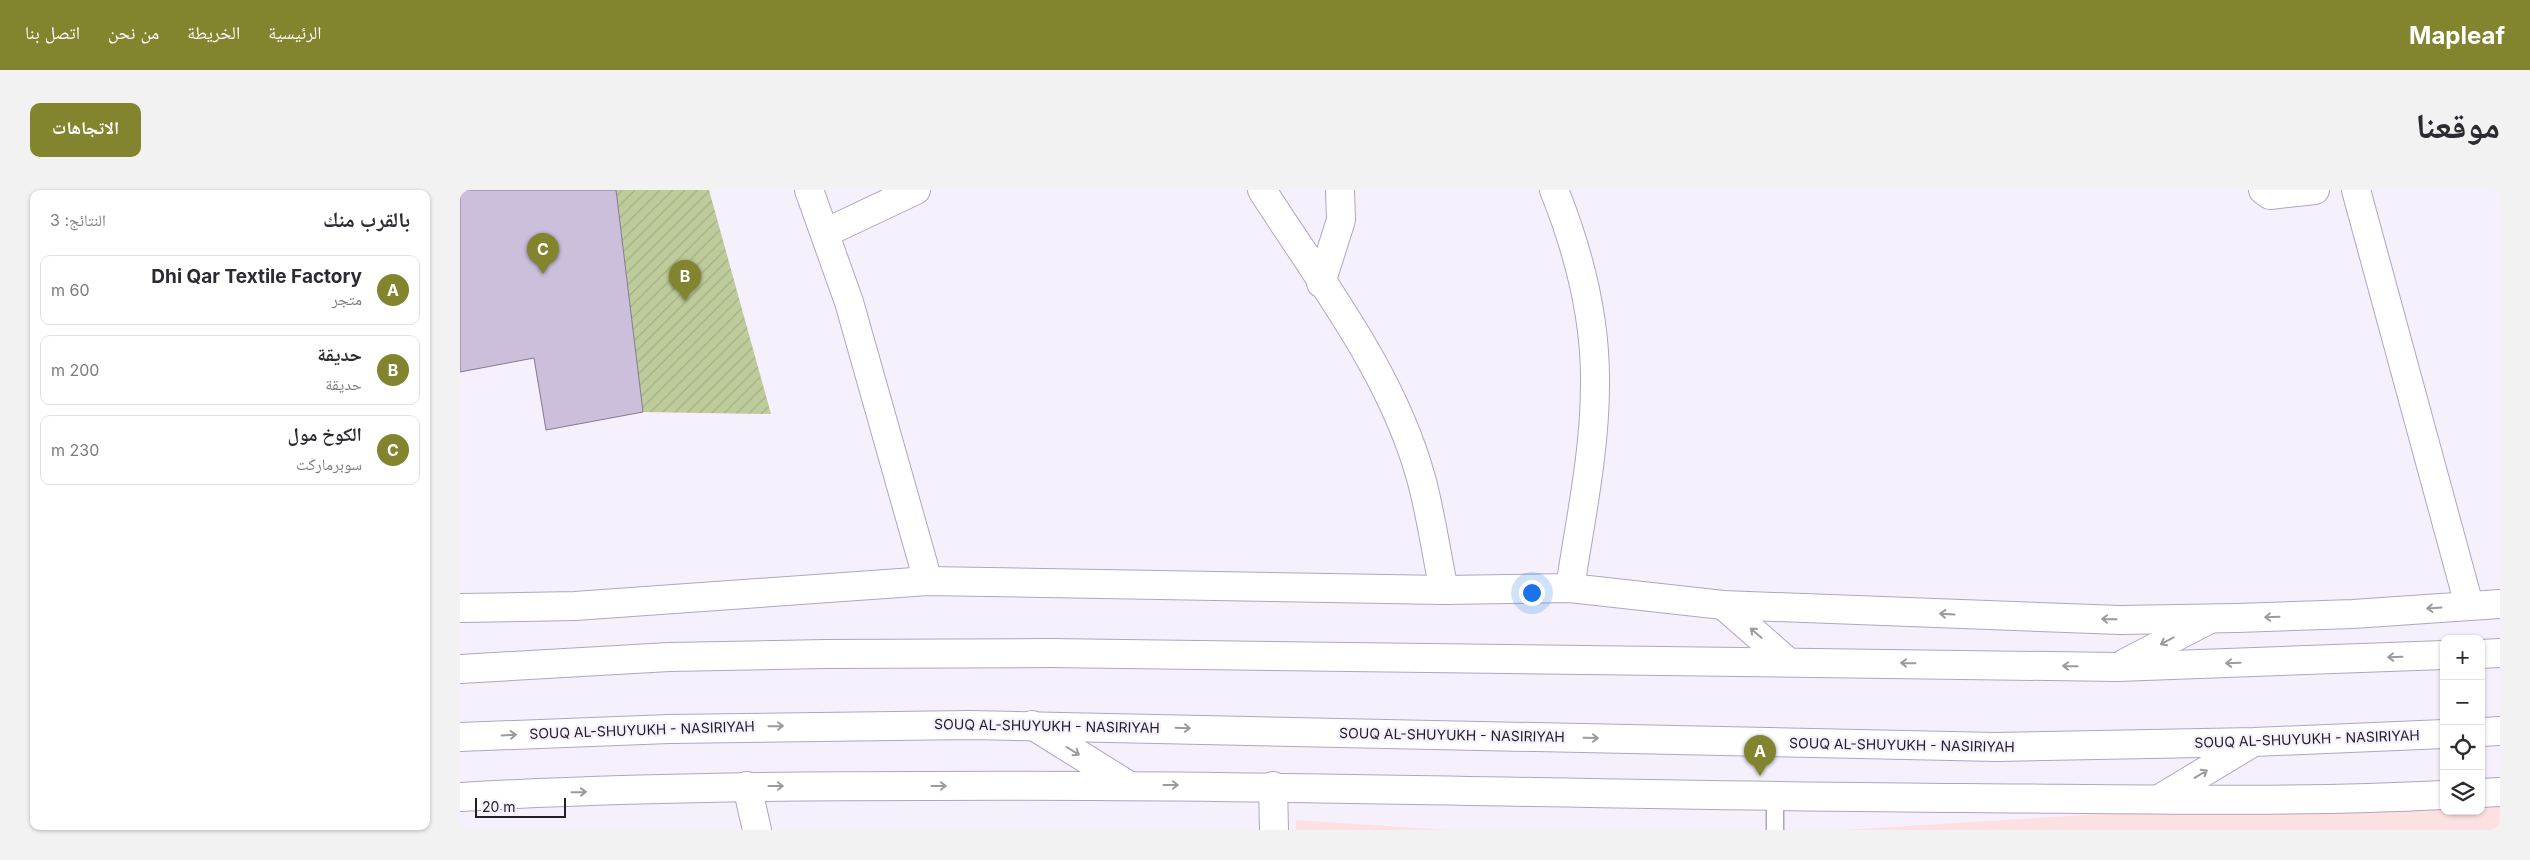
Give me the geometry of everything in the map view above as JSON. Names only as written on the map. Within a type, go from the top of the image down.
[{"type":"main road","points":[[809,190],[825,233],[867,364],[928,581]]},
{"type":"main road","points":[[825,233],[916,190]]},
{"type":"main road","points":[[1262,190],[1368,357],[1406,436],[1421,478],[1444,590]]},
{"type":"main road","points":[[1321,283],[1341,220],[1340,190]]},
{"type":"main road","points":[[1554,190],[1579,262],[1588,303],[1594,352],[1593,426],[1570,588]]},
{"type":"main road","points":[[2263,190],[2270,195],[2315,190]]},
{"type":"main road","points":[[2356,190],[2469,606]]},
{"type":"main road","points":[[460,608],[575,606],[928,581],[1444,590],[1570,588],[1723,605],[2004,617],[2210,619],[2353,614],[2500,604]]},
{"type":"main road","points":[[1723,605],[1788,662]]},
{"type":"main road","points":[[2118,667],[2210,619]]},
{"type":"main road","points":[[460,669],[669,657],[1040,653],[2118,667],[2440,655]]},
{"type":"main road","points":[[2485,654],[2500,653]]},
{"type":"main road","name":"SOUQ AL-SHUYUKH - NASIRIYAH","points":[[460,738],[819,725],[1032,725],[1869,745],[2116,746],[2440,734]]},
{"type":"main road","points":[[1032,725],[1128,785]]},
{"type":"main road","points":[[2485,732],[2500,731]]},
{"type":"main road","points":[[2159,799],[2254,742]]},
{"type":"main road","points":[[460,797],[747,786],[1128,785],[1273,786],[1775,797],[2159,799],[2388,798],[2440,795]]},
{"type":"main road","points":[[747,786],[756,830]]},
{"type":"main road","points":[[1273,786],[1274,830]]},
{"type":"main road","points":[[2485,793],[2500,792]]},
{"type":"lane","points":[[1775,797],[1775,830]]},
{"type":"shaded area","points":[[2500,790],[2500,830],[1842,830],[2440,793],[2440,815],[2485,815],[2485,791]]},
{"type":"shaded area","points":[[1296,820],[1448,830],[1296,830]]},
{"type":"green space","points":[[616,190],[709,190],[771,414],[643,412]]},
{"type":"building","points":[[460,190],[616,190],[643,412],[546,430],[534,358],[460,372]]},
{"type":"place","name":"الكوخ مول","points":[[543,274]]},
{"type":"place","name":"حديقة","points":[[685,301]]},
{"type":"place","name":"Dhi Qar Textile Factory","points":[[1760,776]]}]
